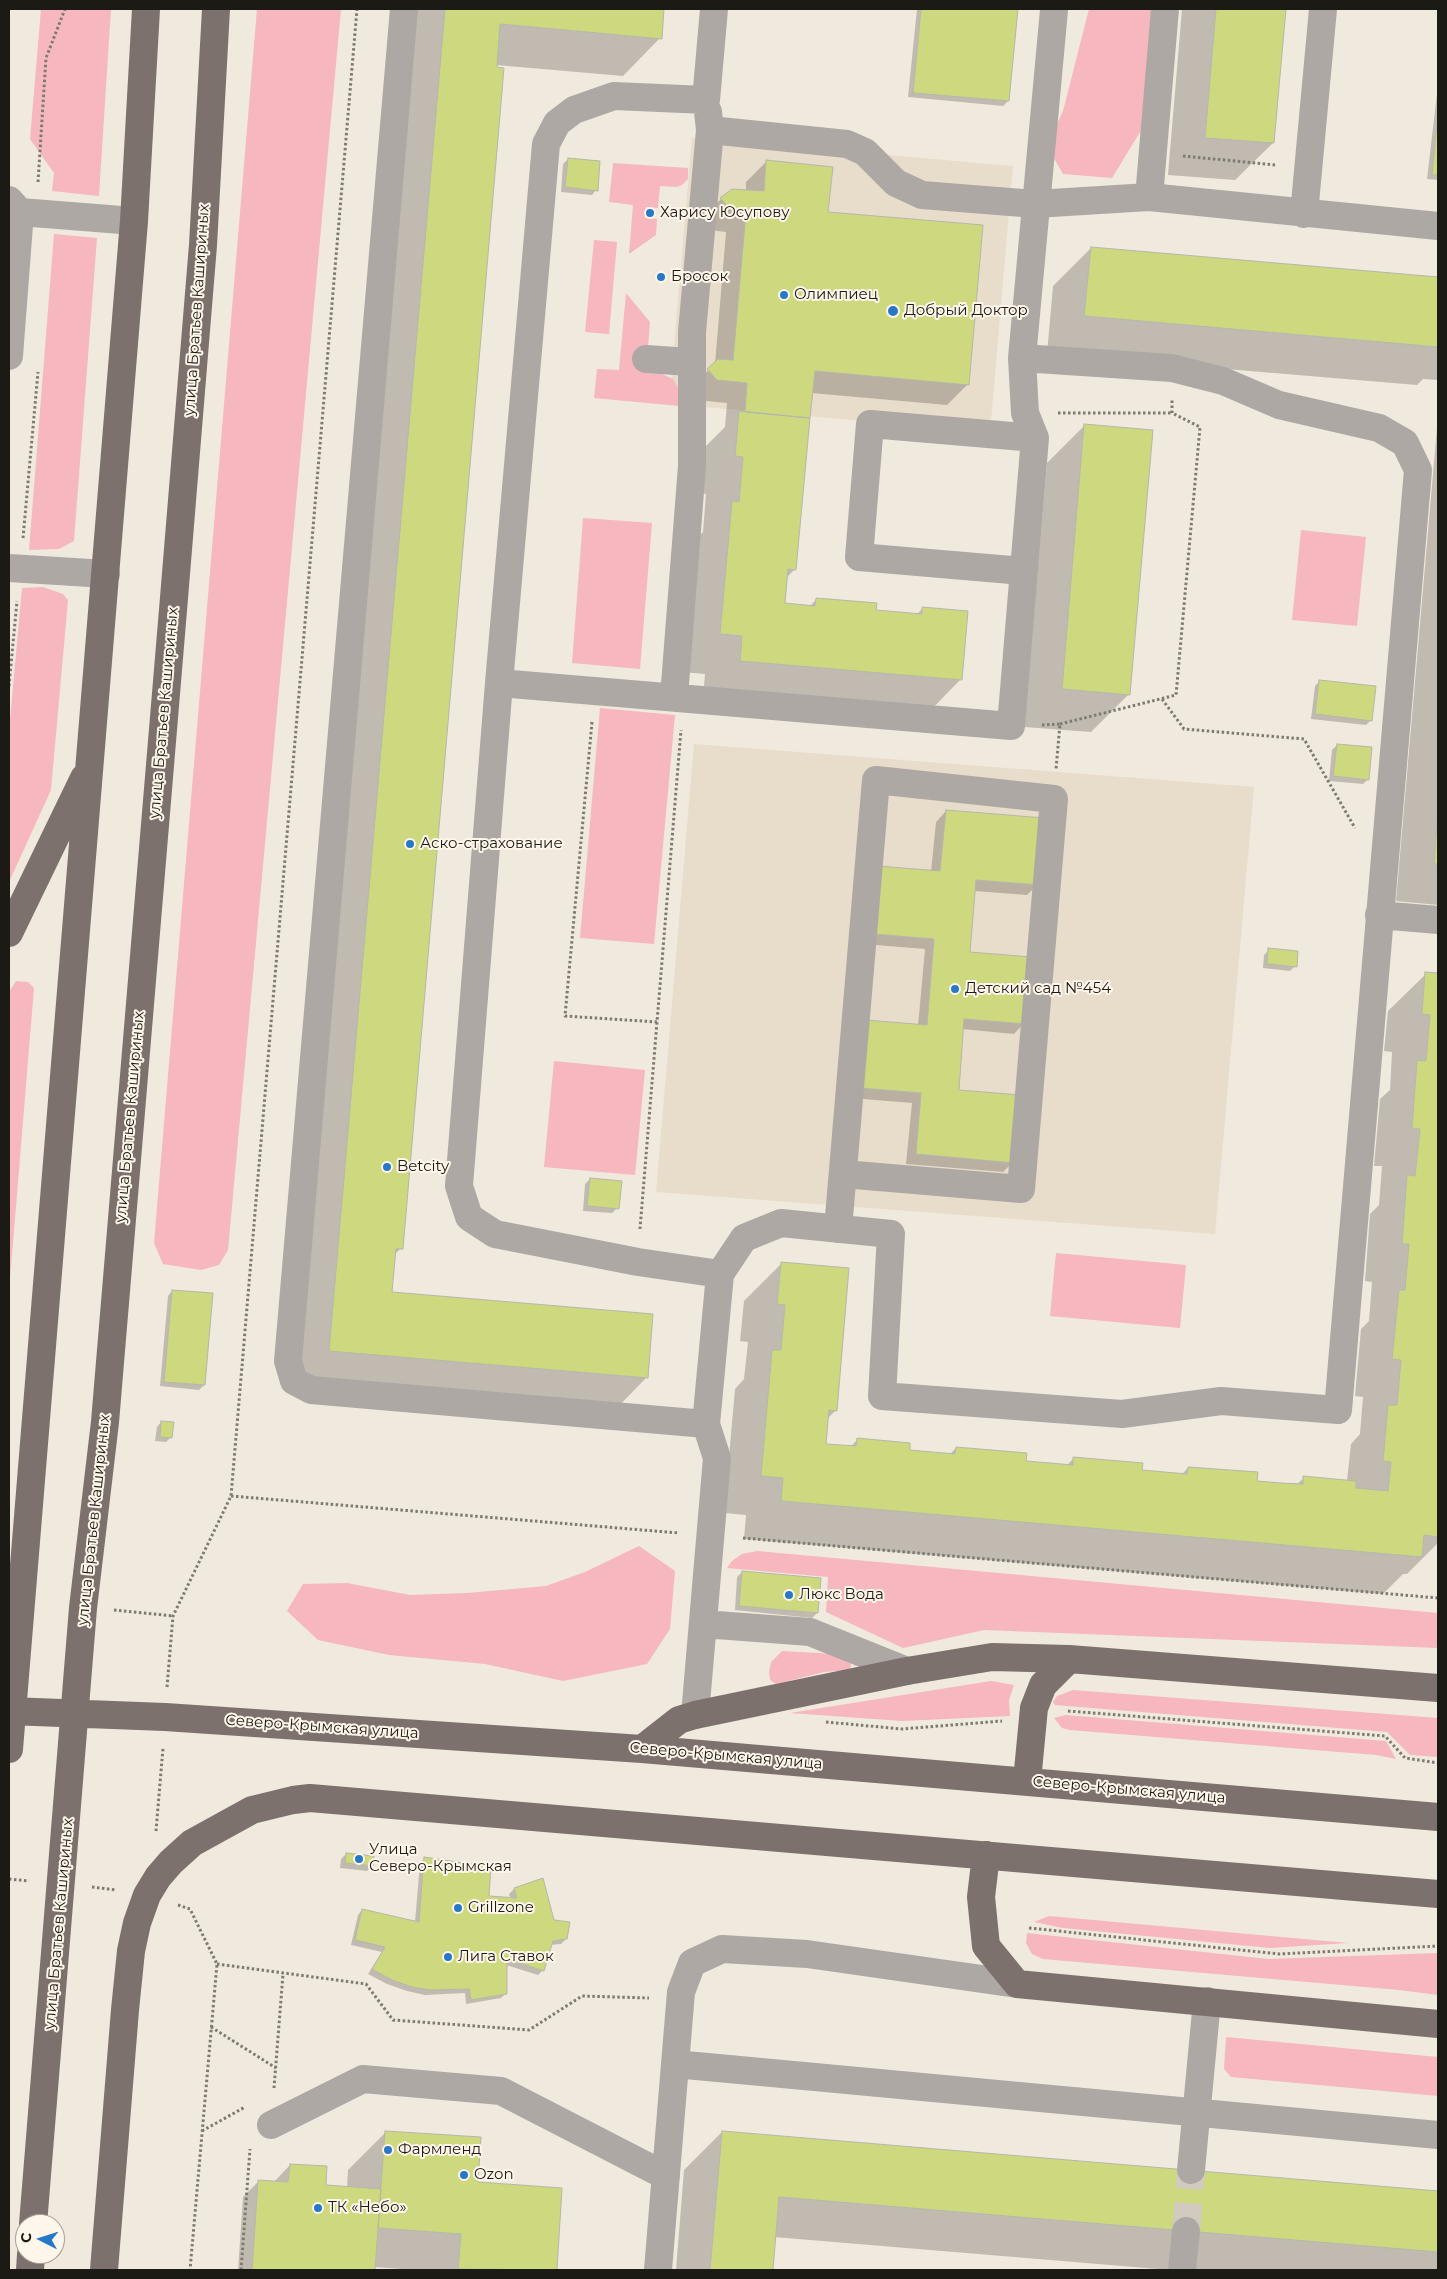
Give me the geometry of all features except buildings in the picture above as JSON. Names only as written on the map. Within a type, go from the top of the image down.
[{"type":"main road","points":[[9,1749],[10,1710],[91,763],[134,221],[146,9]]},
{"type":"main road","name":"улица Братьев Кашириных","points":[[35,2214],[83,1608],[106,1402],[176,581],[203,245],[216,9]]},
{"type":"main road","points":[[9,934],[91,763]]},
{"type":"main road","points":[[642,1749],[679,1720],[695,1715],[906,1671],[992,1658],[1069,1659],[1438,1688]]},
{"type":"main road","points":[[1027,1781],[1034,1708],[1042,1685],[1069,1659]]},
{"type":"main road","name":"Северо-Крымская улица","points":[[10,1710],[165,1717],[642,1749],[1438,1817]]},
{"type":"main road","points":[[104,2270],[131,1951],[137,1923],[147,1895],[158,1877],[172,1862],[192,1843],[252,1810],[310,1798],[1438,1894]]},
{"type":"main road","points":[[986,1855],[981,1898],[986,1946],[1017,1984],[1438,2024]]},
{"type":"street","points":[[404,9],[288,1361],[294,1381],[311,1390],[706,1424]]},
{"type":"street","points":[[679,697],[692,466],[690,362],[710,130],[706,100],[714,9]]},
{"type":"street","points":[[1148,197],[1164,9]]},
{"type":"street","points":[[1304,214],[1323,9]]},
{"type":"street","points":[[499,683],[1011,726],[1035,438],[1025,413],[1022,358],[1054,10]]},
{"type":"street","points":[[706,100],[614,96],[574,110],[557,123],[546,144],[499,683],[459,1186],[469,1217],[495,1234],[638,1262],[720,1274]]},
{"type":"street","points":[[710,130],[846,144],[866,152],[896,183],[922,195],[1035,204],[1148,197],[1438,226]]},
{"type":"street","points":[[9,356],[14,206],[134,221]]},
{"type":"street","points":[[695,1715],[717,1458],[706,1424],[720,1274],[744,1238],[781,1222],[891,1234],[882,1396],[1122,1414],[1221,1401],[1338,1410],[1418,470],[1405,443],[1380,428],[1280,405],[1223,381],[1172,368],[1022,358]]},
{"type":"street","points":[[646,359],[690,362]]},
{"type":"street","points":[[1023,571],[860,557],[870,424],[1035,438]]},
{"type":"street","points":[[9,568],[106,574]]},
{"type":"street","points":[[838,1228],[876,780],[1054,799],[1021,1188],[843,1174]]},
{"type":"street","points":[[1380,915],[1438,920]]},
{"type":"street","points":[[703,1624],[810,1632],[906,1671]]},
{"type":"street","points":[[658,2270],[681,1992],[692,1962],[722,1949],[807,1954],[1017,1984]]},
{"type":"street","points":[[1191,2170],[1207,2001]]},
{"type":"street","points":[[675,2064],[1438,2135]]},
{"type":"street","points":[[271,2125],[363,2079],[501,2091],[666,2176]]},
{"type":"street","points":[[1182,2270],[1186,2231]]},
{"type":"path","points":[[152,1836],[156,1830],[173,1616],[231,1496],[358,9]]},
{"type":"path","points":[[1176,155],[1309,168]]},
{"type":"path","points":[[1172,368],[1172,413]]},
{"type":"path","points":[[1011,726],[1060,724],[1176,695],[1200,427],[1172,413],[1025,413]]},
{"type":"path","points":[[595,692],[565,1016],[657,1022]]},
{"type":"path","points":[[638,1262],[657,1022],[679,697]]},
{"type":"path","points":[[1162,699],[1184,729],[1304,739],[1355,829]]},
{"type":"path","points":[[1056,772],[1060,724]]},
{"type":"path","points":[[231,1496],[711,1535],[1438,1598]]},
{"type":"path","points":[[819,1721],[902,1729],[1008,1720],[1034,1708],[1385,1736],[1405,1758],[1438,1763]]},
{"type":"path","points":[[9,1879],[62,1883],[147,1895],[190,1909],[217,1964],[190,2270]]},
{"type":"path","points":[[1029,1928],[1279,1954],[1438,1946]]},
{"type":"path","points":[[217,1964],[366,1984],[393,2020],[530,2030],[582,1996],[643,2000],[681,1992]]},
{"type":"path","points":[[241,2270],[251,2134],[271,2125],[283,1974]]},
{"type":"path","points":[[211,2027],[276,2068]]},
{"type":"path","points":[[202,2131],[250,2104]]},
{"type":"shaded area","points":[[41,9],[111,9],[99,196],[52,191],[54,173],[30,139]]},
{"type":"shaded area","points":[[257,9],[341,9],[228,1250],[219,1265],[201,1270],[163,1264],[154,1243]]},
{"type":"shaded area","points":[[1089,9],[1155,9],[1148,119],[1112,178],[1063,174],[1047,146],[1063,111]]},
{"type":"shaded area","points":[[692,138],[1013,166],[990,432],[669,404]]},
{"type":"shaded area","points":[[613,163],[688,168],[688,179],[682,185],[677,187],[660,186],[658,208],[646,207],[645,218],[657,219],[656,235],[629,254],[633,205],[609,202]]},
{"type":"shaded area","points":[[54,234],[97,238],[74,541],[59,549],[29,550]]},
{"type":"shaded area","points":[[594,240],[617,242],[609,334],[585,332]]},
{"type":"shaded area","points":[[626,293],[650,322],[646,373],[662,374],[673,379],[680,392],[679,406],[594,398],[597,369],[619,370]]},
{"type":"shaded area","points":[[583,518],[652,523],[640,669],[572,663]]},
{"type":"shaded area","points":[[1301,530],[1366,537],[1357,626],[1292,620]]},
{"type":"shaded area","points":[[43,587],[63,594],[68,600],[51,790],[9,882],[9,731],[22,588]]},
{"type":"shaded area","points":[[600,708],[675,715],[654,944],[580,938]]},
{"type":"shaded area","name":"Детский сад №454","points":[[694,744],[1254,787],[1215,1234],[656,1192]]},
{"type":"shaded area","points":[[16,981],[28,982],[34,988],[9,1291],[9,992]]},
{"type":"shaded area","points":[[554,1061],[645,1070],[635,1175],[544,1167]]},
{"type":"shaded area","points":[[1056,1253],[1186,1265],[1180,1328],[1050,1316]]},
{"type":"shaded area","points":[[639,1546],[675,1571],[670,1629],[647,1664],[563,1681],[485,1664],[389,1655],[318,1640],[287,1611],[303,1584],[347,1583],[410,1595],[467,1593],[546,1586],[585,1572]]},
{"type":"shaded area","points":[[757,1551],[1438,1613],[1438,1648],[984,1630],[903,1648],[826,1612],[828,1577],[727,1568],[732,1561],[742,1554]]},
{"type":"shaded area","points":[[782,1651],[836,1654],[848,1659],[851,1665],[850,1670],[824,1672],[776,1684],[770,1680],[769,1672],[771,1662]]},
{"type":"shaded area","points":[[991,1681],[1014,1685],[1009,1700],[1010,1716],[902,1721],[790,1713]]},
{"type":"shaded area","points":[[1073,1690],[1438,1718],[1438,1757],[1410,1755],[1387,1732],[1055,1705],[1053,1702],[1057,1696]]},
{"type":"shaded area","points":[[1065,1715],[1386,1741],[1396,1759],[1376,1755],[1070,1730],[1062,1728],[1054,1718]]},
{"type":"shaded area","points":[[1049,1916],[1348,1943],[1270,1948],[1063,1928],[1034,1922]]},
{"type":"shaded area","points":[[1027,1933],[1268,1959],[1438,1953],[1438,1995],[1043,1959],[1032,1954],[1026,1943]]},
{"type":"shaded area","points":[[1226,2037],[1438,2057],[1438,2096],[1231,2077],[1224,2069]]},
{"type":"tunnel","points":[[1186,2231],[1191,2170]]},
{"type":"place","name":"Харису Юсупову","points":[[650,213]]},
{"type":"place","name":"Бросок","points":[[661,277]]},
{"type":"place","name":"Олимпиец","points":[[784,295]]},
{"type":"place","name":"Добрый Доктор","points":[[893,311]]},
{"type":"place","name":"Аско-страхование","points":[[410,844]]},
{"type":"place","name":"Детский сад №454","points":[[955,989]]},
{"type":"place","name":"Betcity","points":[[387,1167]]},
{"type":"place","name":"Люкс Вода","points":[[789,1595]]},
{"type":"place","name":"Улица Северо-Крымская","points":[[359,1859]]},
{"type":"place","name":"Grillzone","points":[[458,1908]]},
{"type":"place","name":"Лига Ставок","points":[[448,1957]]},
{"type":"place","name":"Фармленд","points":[[388,2150]]},
{"type":"place","name":"Ozon","points":[[464,2175]]},
{"type":"place","name":"ТК «Небо»","points":[[318,2208]]}]
